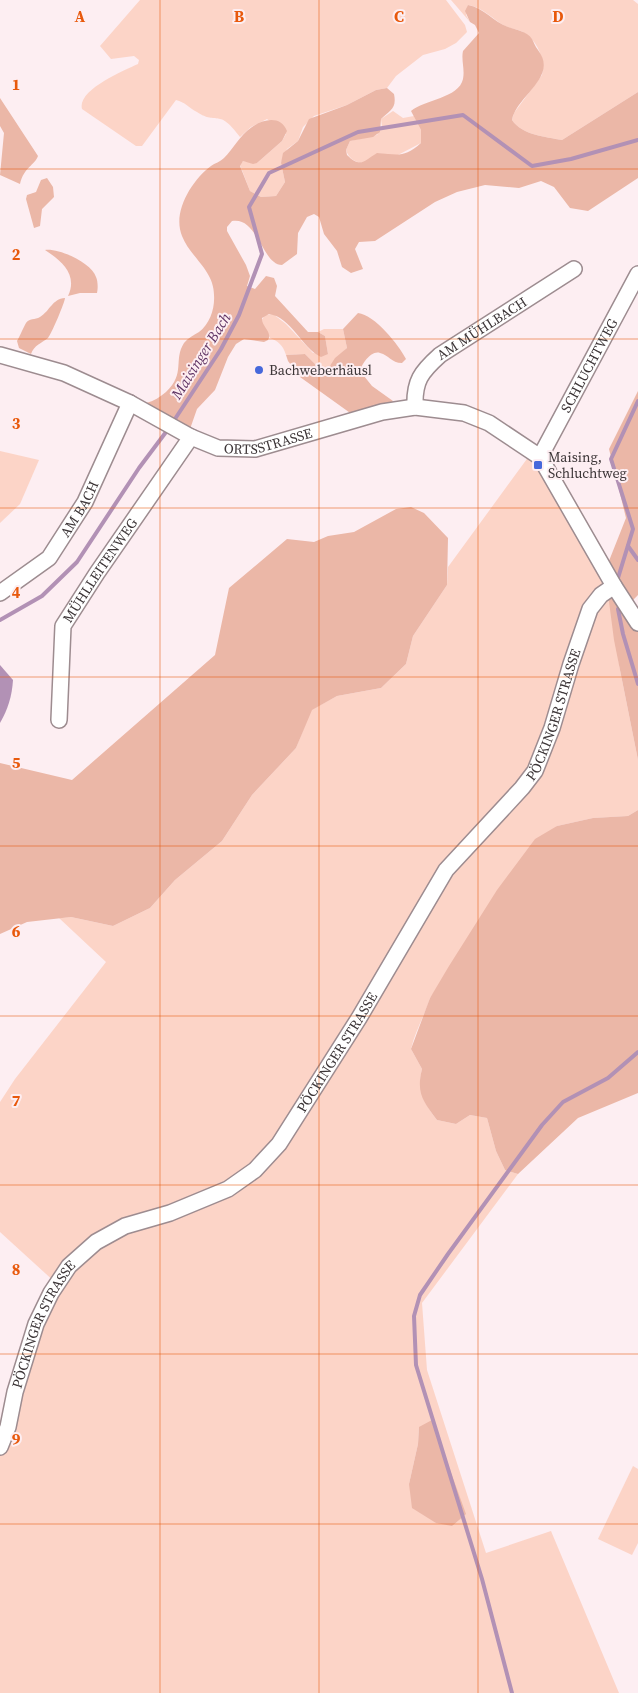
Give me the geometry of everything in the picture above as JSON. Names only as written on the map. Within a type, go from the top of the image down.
[{"type":"street","name":"AM MÜHLBACH","points":[[415,407],[414,391],[422,371],[440,356],[574,269]]},
{"type":"street","name":"SCHLUCHTWEG","points":[[540,457],[638,274]]},
{"type":"street","name":"ORTSSTRASSE","points":[[0,355],[64,373],[130,403],[186,434],[218,448],[255,449],[382,412],[415,407],[464,413],[489,423],[540,457]]},
{"type":"street","name":"AM BACH","points":[[0,593],[49,558],[86,502],[130,403]]},
{"type":"street","name":"MÜHLLEITENWEG","points":[[59,720],[63,626],[186,434]]},
{"type":"street","points":[[540,457],[614,586],[638,623]]},
{"type":"street","name":"PÖCKINGER STRASSE","points":[[0,1447],[8,1427],[36,1324],[51,1292],[69,1266],[96,1242],[125,1226],[170,1213],[228,1189],[255,1170],[279,1144],[359,1018],[446,870],[522,788],[535,771],[552,728],[590,609],[601,595],[614,586]]},
{"type":"shaded area","points":[[140,0],[446,0],[465,25],[467,32],[456,43],[445,49],[423,55],[396,76],[387,88],[376,90],[347,105],[314,116],[303,127],[298,141],[287,149],[281,163],[285,182],[276,196],[261,197],[250,191],[240,165],[243,161],[257,163],[282,141],[286,134],[267,119],[251,127],[240,137],[227,122],[218,118],[204,116],[176,100],[142,146],[136,146],[82,109],[82,102],[94,88],[112,76],[138,64],[139,60],[134,56],[111,59],[100,46]]},
{"type":"shaded area","points":[[451,0],[633,0],[638,4],[638,92],[562,140],[528,132],[516,125],[512,120],[514,113],[542,75],[541,57],[536,45],[523,32],[505,26],[483,11],[468,5],[466,15],[470,22]]},
{"type":"shaded area","points":[[468,5],[479,9],[503,25],[527,34],[532,39],[543,60],[540,78],[515,111],[512,120],[522,129],[562,140],[638,92],[638,178],[588,211],[570,208],[554,187],[541,181],[519,188],[485,185],[457,192],[435,202],[375,241],[359,242],[355,249],[363,269],[351,273],[342,267],[337,251],[324,234],[319,217],[314,214],[307,217],[298,233],[297,254],[282,265],[275,263],[269,257],[248,226],[241,221],[232,221],[227,227],[227,231],[250,276],[247,286],[255,289],[266,276],[274,278],[277,286],[275,296],[308,332],[318,332],[325,336],[328,354],[321,357],[314,353],[284,321],[277,316],[269,314],[262,318],[269,334],[268,340],[264,342],[244,339],[236,344],[228,357],[215,390],[197,409],[190,429],[146,403],[159,397],[172,385],[178,373],[179,355],[184,343],[203,329],[213,310],[214,295],[210,278],[190,251],[182,236],[180,227],[182,207],[197,179],[211,166],[221,161],[252,127],[261,122],[271,120],[281,122],[287,131],[282,141],[257,163],[253,164],[243,161],[240,166],[250,191],[261,197],[276,196],[285,182],[281,163],[283,153],[298,141],[309,119],[347,105],[376,90],[387,88],[394,94],[394,106],[381,119],[380,132],[373,137],[350,141],[346,150],[347,155],[356,162],[363,162],[377,153],[400,154],[415,148],[421,143],[421,130],[411,111],[448,95],[460,85],[463,79],[463,51],[479,33],[475,25],[470,22],[465,11]]},
{"type":"shaded area","points":[[0,98],[38,156],[24,174],[20,184],[0,175],[4,133],[0,126]]},
{"type":"shaded area","points":[[393,111],[403,118],[414,116],[421,130],[421,143],[396,156],[377,154],[367,161],[360,163],[351,158],[346,150],[350,141],[377,135],[382,127],[381,119]]},
{"type":"shaded area","points":[[47,178],[53,187],[54,197],[42,209],[40,226],[34,228],[26,199],[27,195],[36,192],[41,180]]},
{"type":"shaded area","points":[[45,250],[58,251],[82,262],[93,272],[97,279],[97,293],[80,293],[68,296],[71,282],[67,269]]},
{"type":"shaded area","points":[[65,298],[48,338],[36,346],[31,354],[19,348],[17,341],[27,321],[40,317],[54,303]]},
{"type":"shaded area","points":[[358,313],[379,324],[392,338],[406,359],[402,363],[398,363],[383,354],[377,353],[367,358],[360,371],[372,386],[393,401],[390,407],[353,415],[300,377],[288,361],[286,355],[305,354],[320,369],[328,369],[335,358],[347,348],[343,329]]},
{"type":"shaded area","points":[[273,314],[286,324],[313,353],[328,354],[325,336],[318,332],[324,329],[343,329],[347,348],[326,370],[320,369],[305,354],[286,355],[280,344],[270,338],[261,321],[265,315]]},
{"type":"shaded area","points":[[638,391],[638,595],[627,606],[638,623],[638,760],[614,640],[605,571],[626,518],[609,449]]},
{"type":"shaded area","points":[[0,451],[39,460],[20,504],[0,523]]},
{"type":"shaded area","points":[[532,452],[608,590],[620,670],[638,760],[638,810],[628,816],[593,818],[557,826],[430,998],[411,1049],[422,1069],[420,1084],[423,1096],[428,1108],[437,1120],[456,1124],[470,1115],[487,1118],[496,1151],[505,1170],[518,1174],[422,1303],[427,1370],[486,1553],[551,1531],[619,1693],[0,1693],[0,1447],[57,1284],[0,1232],[0,1102],[15,1079],[106,962],[59,918],[71,917],[113,926],[150,908],[175,880],[222,841],[252,795],[296,748],[311,710],[337,696],[381,688],[406,664],[413,636],[447,585],[448,567]],"holes":[[[419,1427],[436,1523],[409,1484],[418,1444]]]},
{"type":"shaded area","points":[[411,507],[424,513],[448,538],[447,585],[413,636],[406,664],[381,688],[337,696],[312,710],[296,748],[252,795],[222,841],[175,880],[150,908],[113,926],[71,917],[27,922],[0,934],[0,763],[72,780],[215,655],[229,588],[287,539],[314,542],[328,536],[354,532],[396,509]]},
{"type":"shaded area","points":[[0,665],[13,680],[9,702],[0,723]]},
{"type":"shaded area","points":[[638,810],[638,1093],[578,1118],[518,1174],[505,1170],[496,1151],[487,1118],[470,1115],[456,1124],[437,1120],[420,1091],[422,1069],[411,1049],[430,998],[497,890],[535,839],[557,826],[593,818],[628,816]]},
{"type":"shaded area","points":[[432,1420],[466,1514],[452,1526],[436,1523],[412,1508],[409,1484],[418,1444],[419,1427]]},
{"type":"shaded area","points":[[633,1466],[638,1469],[638,1543],[632,1555],[598,1539]]},
{"type":"waterway","name":"Maisinger Bach","points":[[173,422],[221,349],[239,315],[262,254],[249,207],[269,173],[358,132],[463,115],[532,166],[571,159],[638,140]]},
{"type":"waterway","points":[[618,578],[633,529],[611,459],[638,401]]},
{"type":"waterway","name":"Maisinger Bach","points":[[0,620],[42,596],[77,562],[139,468],[169,428]]},
{"type":"waterway","points":[[628,546],[638,560]]},
{"type":"waterway","points":[[618,609],[623,634],[638,684]]},
{"type":"waterway","points":[[512,1693],[482,1579],[416,1365],[414,1316],[420,1295],[542,1125],[563,1102],[608,1078],[638,1052]]},
{"type":"place","name":"Bachweberhäusl","points":[[259,370]]},
{"type":"place","name":"Maising, Schluchtweg","points":[[538,465]]}]
